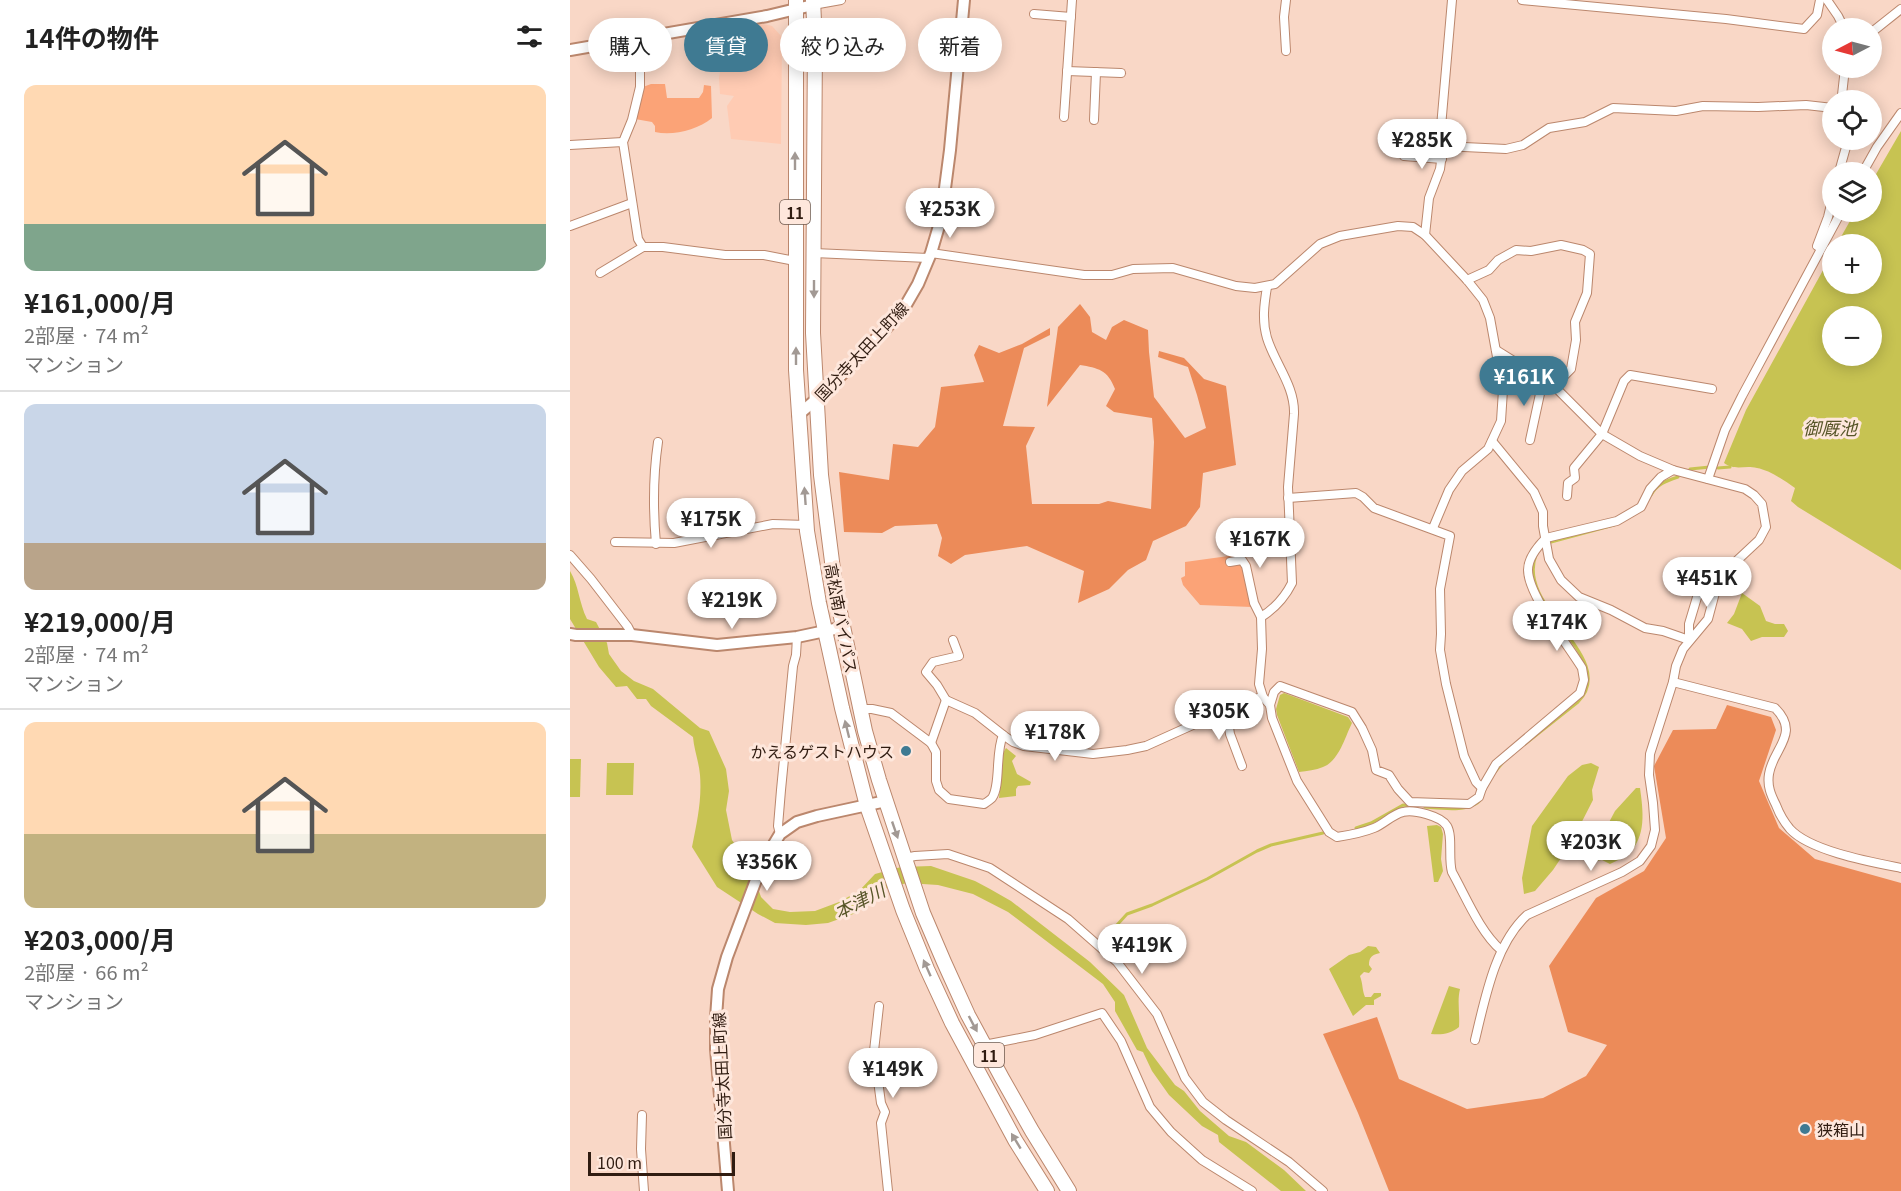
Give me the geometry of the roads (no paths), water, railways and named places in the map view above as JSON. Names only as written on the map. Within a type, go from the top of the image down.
[{"type":"highway","name":"高松南バイパス","points":[[813,3],[815,42],[813,333],[821,475],[836,594],[865,730],[923,913],[968,1015],[1032,1131],[1069,1191]]},
{"type":"highway","name":"高松南バイパス","points":[[796,5],[796,370],[807,525],[819,603],[867,806],[903,910],[952,1023],[1015,1140],[1047,1191]]},
{"type":"main road","name":"国分寺太田上町線","points":[[798,415],[816,400],[890,324],[907,303],[918,284],[941,219],[950,150],[963,0]]},
{"type":"main road","points":[[672,31],[813,3]]},
{"type":"main road","points":[[570,50],[588,47]]},
{"type":"main road","points":[[573,634],[626,634],[717,645],[797,637],[844,627]]},
{"type":"main road","name":"国分寺太田上町線","points":[[728,1191],[716,1049],[718,989],[762,864],[780,834],[797,822],[886,801]]},
{"type":"street","points":[[813,3],[841,0]]},
{"type":"street","points":[[1064,117],[1072,0]]},
{"type":"street","points":[[1286,0],[1284,17],[1286,51]]},
{"type":"street","points":[[1425,235],[1429,198],[1442,159],[1441,127],[1452,0]]},
{"type":"street","points":[[1522,0],[1726,19],[1804,29],[1817,15],[1820,0]]},
{"type":"street","points":[[1827,0],[1839,18]]},
{"type":"street","points":[[1882,24],[1901,9]]},
{"type":"street","points":[[1034,14],[1071,17]]},
{"type":"street","points":[[1067,71],[1121,73]]},
{"type":"street","points":[[640,72],[640,87],[623,142],[638,239],[643,247]]},
{"type":"street","points":[[1094,120],[1096,72]]},
{"type":"street","points":[[1443,146],[1506,149],[1523,145],[1549,128],[1586,122],[1613,108],[1676,111],[1703,106],[1822,107]]},
{"type":"street","points":[[1869,162],[1901,113]]},
{"type":"street","points":[[570,145],[623,142]]},
{"type":"street","points":[[1404,156],[1442,159]]},
{"type":"street","points":[[570,226],[632,203]]},
{"type":"street","points":[[1807,274],[1826,222]]},
{"type":"street","points":[[1708,479],[1725,430],[1836,222]]},
{"type":"street","points":[[814,253],[929,255],[1084,274],[1112,274],[1133,269],[1173,268],[1236,286],[1254,288],[1267,287],[1283,278],[1320,244],[1340,236],[1398,226],[1413,227],[1425,235],[1467,279],[1483,300],[1490,318],[1503,390],[1501,421],[1488,449],[1462,471],[1449,490],[1433,528]]},
{"type":"street","points":[[1467,279],[1489,270],[1498,260],[1516,250],[1532,251],[1560,245],[1583,250],[1590,254],[1587,292],[1575,322],[1576,340],[1571,369],[1554,386]]},
{"type":"street","points":[[600,273],[643,247],[663,247],[700,253],[764,255],[795,261]]},
{"type":"street","points":[[1261,617],[1272,610],[1292,583],[1288,498],[1295,402],[1266,337],[1263,313],[1267,287]]},
{"type":"street","points":[[1475,1040],[1501,950],[1515,927],[1527,915],[1622,872],[1640,861],[1651,846],[1655,830],[1649,776],[1650,754],[1676,666],[1683,649],[1707,619],[1716,589],[1729,568],[1759,540],[1766,527],[1761,504],[1745,489],[1673,470],[1640,456],[1602,434],[1554,386],[1496,350]]},
{"type":"street","points":[[1567,496],[1568,483],[1575,478],[1574,468],[1602,434],[1624,381],[1630,375],[1712,389]]},
{"type":"street","points":[[1530,440],[1544,380]]},
{"type":"street","points":[[1492,441],[1534,492],[1543,513],[1543,526],[1550,559],[1561,580],[1580,597],[1645,628],[1663,631],[1689,640]]},
{"type":"street","points":[[656,544],[653,508],[654,467],[658,442]]},
{"type":"street","points":[[1501,950],[1492,943],[1452,872],[1449,862],[1450,836],[1446,825],[1438,818],[1420,813],[1403,812],[1360,834],[1337,837],[1329,832],[1297,781],[1272,718],[1270,705],[1274,692],[1280,686],[1352,712],[1372,750],[1376,770],[1389,775],[1410,802],[1469,804],[1479,797],[1496,764],[1580,693],[1584,680],[1582,668],[1529,582],[1528,567],[1539,545],[1546,538],[1617,521],[1641,507],[1650,489],[1661,477],[1673,470]]},
{"type":"street","points":[[1288,498],[1356,493],[1374,508],[1450,536],[1440,589],[1440,650],[1464,756],[1476,782],[1482,788]]},
{"type":"street","points":[[615,542],[674,543],[773,524],[807,525]]},
{"type":"street","points":[[570,555],[628,627],[626,634]]},
{"type":"street","points":[[1230,562],[1242,560],[1246,566],[1254,603],[1261,617],[1262,649],[1259,684],[1263,697],[1270,705]]},
{"type":"street","points":[[1689,640],[1689,624],[1704,574]]},
{"type":"street","points":[[780,834],[778,826],[781,790],[797,637]]},
{"type":"street","points":[[954,640],[959,656],[933,662],[926,672],[946,700],[975,713],[1013,742],[1024,746],[1093,754],[1127,750],[1146,746],[1236,703],[1263,697]]},
{"type":"street","points":[[1673,682],[1775,708],[1783,717],[1787,732],[1769,774],[1769,790],[1778,811],[1790,829],[1810,843],[1844,855],[1901,868]]},
{"type":"street","points":[[932,743],[946,700]]},
{"type":"street","points":[[1226,708],[1230,734],[1242,766]]},
{"type":"street","points":[[861,709],[891,713],[932,743],[936,752],[936,781],[939,790],[949,799],[984,804],[992,797],[999,744],[1003,735]]},
{"type":"street","points":[[905,858],[948,854],[990,868],[1068,919],[1117,962],[1157,1014],[1185,1078],[1203,1102],[1289,1162],[1323,1191]]},
{"type":"street","points":[[879,1006],[874,1051],[881,1103],[885,1112],[881,1124],[888,1191]]},
{"type":"street","points":[[984,1045],[1035,1035],[1102,1013],[1121,1041],[1150,1107],[1171,1132],[1202,1160],[1252,1191]]},
{"type":"street","points":[[642,1115],[641,1149],[644,1191]]},
{"type":"water","name":"御厩池","points":[[1901,131],[1901,570],[1798,507],[1791,501],[1795,488],[1781,479],[1762,469],[1732,467],[1724,463],[1746,410],[1822,272],[1822,294],[1882,294],[1882,234],[1843,234],[1849,222],[1882,222],[1882,164]]},
{"type":"water","name":"本津川","points":[[570,571],[587,619],[596,622],[607,643],[609,654],[621,671],[634,681],[653,689],[700,728],[709,731],[726,769],[729,791],[726,810],[732,840],[751,868],[761,897],[773,909],[790,912],[815,911],[859,891],[875,874],[901,867],[931,866],[975,881],[1011,901],[1090,962],[1124,995],[1147,1048],[1175,1085],[1184,1091],[1200,1111],[1229,1136],[1246,1142],[1284,1170],[1306,1191],[1281,1191],[1219,1142],[1218,1135],[1202,1126],[1169,1095],[1152,1071],[1143,1052],[1137,1050],[1115,1011],[1115,1002],[1103,984],[1008,912],[973,894],[938,885],[907,883],[880,890],[856,913],[828,923],[806,925],[775,923],[717,887],[692,847],[700,793],[699,770],[693,737],[651,706],[646,699],[637,699],[627,686],[616,687],[599,667],[570,619]]},
{"type":"water","points":[[1742,593],[1760,606],[1766,621],[1784,624],[1788,631],[1784,637],[1762,637],[1751,641],[1742,629],[1727,623],[1734,614]]},
{"type":"water","points":[[1284,693],[1348,717],[1352,723],[1341,748],[1329,764],[1299,772],[1277,715],[1276,709],[1280,695]]},
{"type":"water","points":[[1006,748],[1016,756],[1012,761],[1017,774],[1031,782],[1030,785],[1018,786],[1016,796],[999,798],[1003,753]]},
{"type":"water","points":[[570,759],[581,759],[580,797],[570,797]]},
{"type":"water","points":[[607,763],[634,763],[633,795],[606,795]]},
{"type":"water","points":[[1591,763],[1599,767],[1592,790],[1593,800],[1571,843],[1553,870],[1535,891],[1524,894],[1522,878],[1532,826],[1568,776],[1582,765]]},
{"type":"water","points":[[1636,788],[1640,788],[1642,805],[1642,823],[1638,840],[1626,855],[1610,864],[1602,860],[1595,861],[1606,828],[1615,811]]},
{"type":"water","points":[[1427,826],[1441,827],[1443,834],[1441,859],[1443,871],[1438,882],[1434,882]]},
{"type":"water","points":[[1368,946],[1376,947],[1380,953],[1370,958],[1369,965],[1372,969],[1369,973],[1364,972],[1360,976],[1363,992],[1365,997],[1371,997],[1374,993],[1381,993],[1381,996],[1374,1000],[1374,1005],[1366,1005],[1353,1016],[1329,969],[1349,955],[1360,952]]},
{"type":"water","points":[[1449,986],[1460,989],[1459,1027],[1446,1033],[1431,1034]]},
{"type":"waterway","points":[[1690,469],[1710,467]]},
{"type":"waterway","points":[[1718,468],[1730,467]]},
{"type":"waterway","points":[[1651,495],[1659,486],[1678,477]]},
{"type":"waterway","points":[[1551,542],[1614,525]]},
{"type":"waterway","points":[[1525,744],[1578,702],[1588,685],[1587,668],[1578,650],[1540,594],[1534,575],[1536,555]]},
{"type":"waterway","points":[[1495,772],[1504,761]]},
{"type":"waterway","points":[[1425,807],[1463,808],[1481,799]]},
{"type":"waterway","points":[[1356,828],[1371,823],[1403,805],[1417,807]]},
{"type":"waterway","points":[[1107,941],[1127,914],[1207,879],[1271,845],[1323,833]]},
{"type":"place","name":"かえるゲストハウス","points":[[906,751]]},
{"type":"place","name":"狭箱山","points":[[1805,1129]]}]
